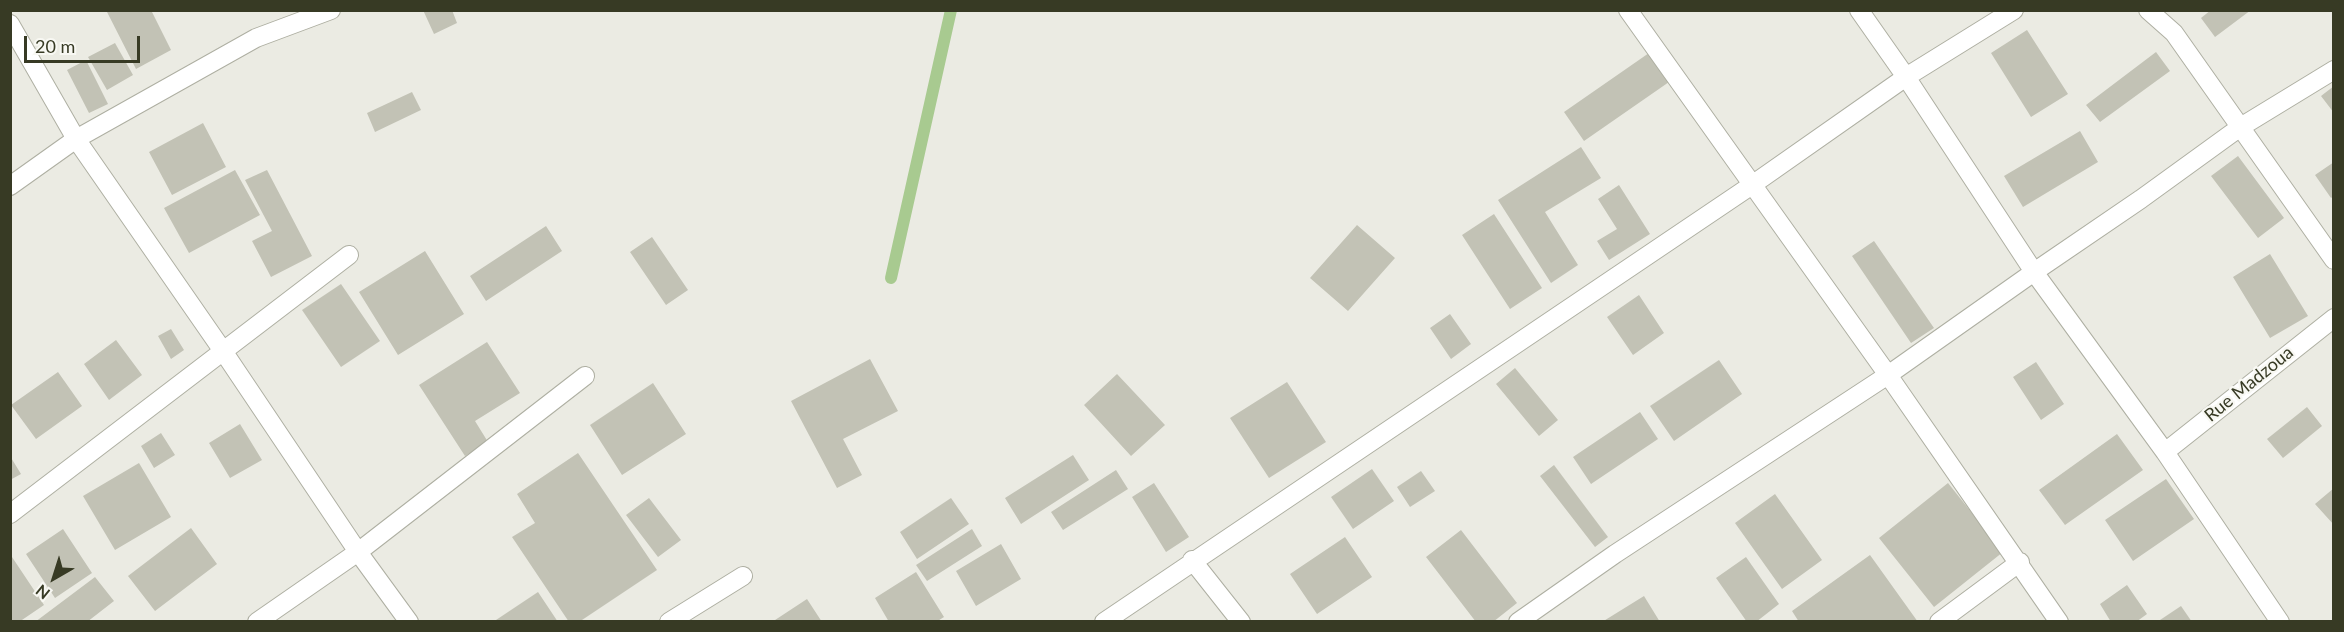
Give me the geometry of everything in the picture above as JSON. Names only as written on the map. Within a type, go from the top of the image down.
[{"type":"street","points":[[10,186],[76,139],[256,38],[331,10]]},
{"type":"street","points":[[1628,10],[2020,562],[2059,621]]},
{"type":"street","points":[[1859,10],[1906,77],[2034,272],[2165,452],[2280,621]]},
{"type":"street","points":[[1104,621],[1752,185],[1906,77],[2014,10]]},
{"type":"street","points":[[2148,10],[2174,33],[2334,260]]},
{"type":"street","points":[[10,24],[76,139],[223,351],[358,552],[409,621]]},
{"type":"street","points":[[1518,621],[1615,554],[1888,375],[2239,128],[2334,69]]},
{"type":"street","points":[[10,514],[349,255]]},
{"type":"street","name":"Rue Madzoua","points":[[2165,452],[2334,318]]},
{"type":"street","points":[[257,621],[358,552],[585,376]]},
{"type":"street","points":[[1192,560],[1241,621]]},
{"type":"street","points":[[1939,621],[2020,562]]},
{"type":"street","points":[[669,621],[743,576]]},
{"type":"building","points":[[106,10],[151,10],[171,50],[136,69]]},
{"type":"building","points":[[423,10],[452,10],[457,23],[434,34]]},
{"type":"building","points":[[2211,10],[2251,10],[2215,37],[2201,18]]},
{"type":"building","points":[[2027,30],[2068,94],[2031,117],[1991,53]]},
{"type":"building","points":[[115,43],[133,75],[107,90],[88,57]]},
{"type":"building","points":[[2156,52],[2170,71],[2100,122],[2086,105]]},
{"type":"building","points":[[1649,53],[1669,82],[1584,141],[1564,112]]},
{"type":"building","points":[[86,60],[108,104],[89,113],[67,70]]},
{"type":"building","points":[[2334,86],[2334,113],[2321,96]]},
{"type":"building","points":[[412,92],[421,110],[375,132],[367,113]]},
{"type":"building","points":[[203,123],[226,167],[172,195],[149,152]]},
{"type":"building","points":[[2080,131],[2098,162],[2023,207],[2004,176]]},
{"type":"building","points":[[1581,147],[1601,178],[1545,212],[1578,265],[1551,283],[1498,200]]},
{"type":"building","points":[[2238,156],[2284,218],[2258,238],[2211,176]]},
{"type":"building","points":[[2334,162],[2334,196],[2331,198],[2315,175]]},
{"type":"building","points":[[235,170],[260,215],[189,253],[164,208]]},
{"type":"building","points":[[267,170],[312,256],[271,277],[252,241],[272,231],[245,180]]},
{"type":"building","points":[[1619,185],[1650,234],[1609,260],[1597,241],[1617,229],[1598,199]]},
{"type":"building","points":[[1494,214],[1542,288],[1510,309],[1462,235]]},
{"type":"building","points":[[1357,225],[1395,258],[1348,311],[1310,278]]},
{"type":"building","points":[[546,226],[562,251],[486,301],[470,276]]},
{"type":"building","points":[[652,237],[688,290],[666,305],[630,252]]},
{"type":"building","points":[[1874,241],[1934,328],[1911,343],[1852,256]]},
{"type":"building","points":[[425,251],[464,314],[398,355],[359,292]]},
{"type":"building","points":[[2270,254],[2308,316],[2270,338],[2233,277]]},
{"type":"building","points":[[341,284],[380,341],[341,367],[302,310]]},
{"type":"building","points":[[1639,295],[1664,333],[1633,355],[1607,317]]},
{"type":"building","points":[[1450,314],[1471,344],[1451,359],[1430,328]]},
{"type":"building","points":[[171,329],[184,350],[171,359],[158,336]]},
{"type":"building","points":[[116,340],[142,375],[109,400],[84,364]]},
{"type":"building","points":[[487,342],[520,393],[475,421],[488,442],[465,456],[419,385]]},
{"type":"building","points":[[870,359],[898,411],[843,439],[862,475],[837,488],[791,401]]},
{"type":"building","points":[[1719,360],[1742,394],[1674,441],[1650,406]]},
{"type":"building","points":[[2036,362],[2064,404],[2041,420],[2013,377]]},
{"type":"building","points":[[1515,368],[1558,420],[1539,436],[1496,384]]},
{"type":"building","points":[[58,372],[82,406],[36,439],[11,405]]},
{"type":"building","points":[[1117,374],[1165,425],[1131,456],[1084,405]]},
{"type":"building","points":[[1287,382],[1326,442],[1269,478],[1230,418]]},
{"type":"building","points":[[653,383],[686,434],[622,475],[590,425]]},
{"type":"building","points":[[2307,407],[2322,426],[2283,458],[2267,439]]},
{"type":"building","points":[[1640,412],[1658,439],[1591,484],[1573,457]]},
{"type":"building","points":[[240,424],[262,460],[230,478],[209,443]]},
{"type":"building","points":[[161,433],[175,455],[154,468],[141,446]]},
{"type":"building","points":[[2117,434],[2143,470],[2065,525],[2039,490]]},
{"type":"building","points":[[578,453],[657,570],[579,622],[569,622],[512,537],[535,523],[517,494]]},
{"type":"building","points":[[1073,455],[1089,480],[1021,524],[1005,498]]},
{"type":"building","points":[[10,456],[21,474],[10,480]]},
{"type":"building","points":[[139,463],[171,517],[115,550],[83,496]]},
{"type":"building","points":[[1554,465],[1608,537],[1595,547],[1540,476]]},
{"type":"building","points":[[1372,469],[1394,501],[1353,529],[1331,497]]},
{"type":"building","points":[[1116,470],[1128,489],[1063,530],[1051,512]]},
{"type":"building","points":[[1421,471],[1435,491],[1410,507],[1397,487]]},
{"type":"building","points":[[2166,479],[2194,519],[2133,561],[2105,520]]},
{"type":"building","points":[[1154,483],[1189,537],[1166,552],[1132,497]]},
{"type":"building","points":[[1948,483],[2003,552],[1934,607],[1879,538]]},
{"type":"building","points":[[2334,488],[2334,525],[2315,504]]},
{"type":"building","points":[[1775,494],[1822,560],[1782,589],[1735,523]]},
{"type":"building","points":[[649,498],[681,540],[658,557],[626,515]]},
{"type":"building","points":[[951,498],[969,524],[917,559],[900,532]]},
{"type":"building","points":[[191,528],[217,564],[155,611],[128,576]]},
{"type":"building","points":[[63,529],[92,573],[55,598],[26,554]]},
{"type":"building","points":[[972,529],[982,546],[927,581],[916,565]]},
{"type":"building","points":[[1461,530],[1517,603],[1493,622],[1476,622],[1426,557]]},
{"type":"building","points":[[1345,537],[1372,577],[1317,614],[1290,574]]},
{"type":"building","points":[[1001,544],[1021,579],[976,606],[956,571]]},
{"type":"building","points":[[10,554],[44,605],[19,622],[10,622]]},
{"type":"building","points":[[1870,555],[1918,622],[1799,622],[1792,611]]},
{"type":"building","points":[[1746,557],[1779,604],[1756,622],[1747,622],[1716,578]]},
{"type":"building","points":[[916,572],[944,617],[936,622],[889,622],[875,598]]},
{"type":"building","points":[[95,577],[114,601],[87,622],[35,622]]},
{"type":"building","points":[[2127,585],[2147,614],[2136,622],[2111,622],[2100,604]]},
{"type":"building","points":[[538,592],[558,622],[493,622]]},
{"type":"building","points":[[1644,596],[1660,622],[1602,622]]},
{"type":"building","points":[[807,599],[822,622],[772,622]]},
{"type":"building","points":[[2181,606],[2192,622],[2157,622]]},
{"type":"waterway","points":[[891,278],[951,10]]}]
